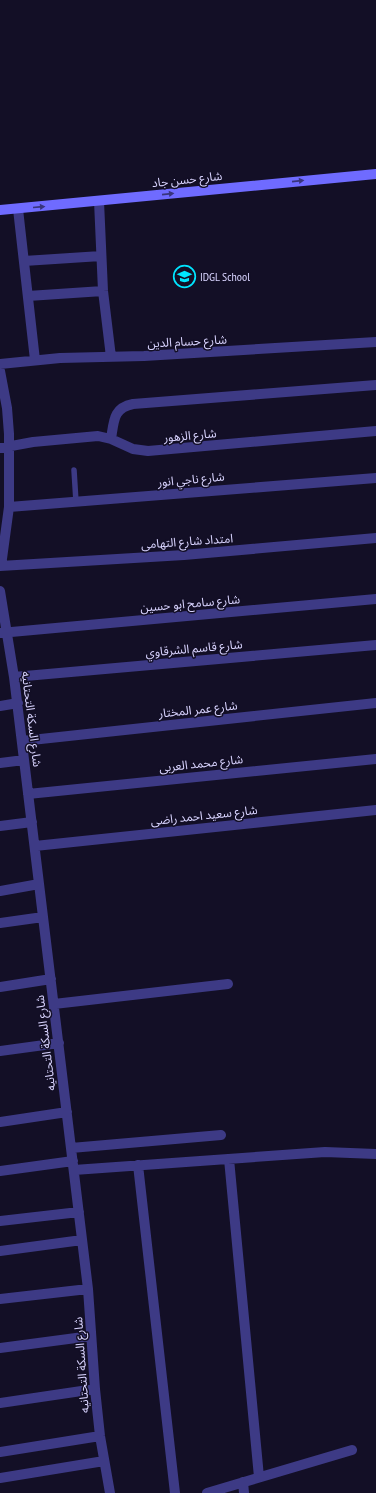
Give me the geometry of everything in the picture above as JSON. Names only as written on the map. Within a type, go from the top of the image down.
[{"type":"main road","name":"شارع حسن جاد","points":[[0,210],[376,174]]},
{"type":"street","points":[[98,201],[100,256],[111,357]]},
{"type":"street","points":[[18,209],[35,360]]},
{"type":"street","points":[[24,261],[100,256]]},
{"type":"street","points":[[28,296],[103,291]]},
{"type":"street","name":"شارع حسام الدين","points":[[0,364],[35,360],[144,356],[376,342]]},
{"type":"street","points":[[0,371],[9,507],[0,566]]},
{"type":"street","points":[[111,438],[116,414],[120,408],[126,405],[376,385]]},
{"type":"street","name":"شارع الزهور","points":[[4,447],[33,442],[98,436],[111,438],[133,449],[148,451],[376,431]]},
{"type":"street","name":"شارع ناجي انور","points":[[9,507],[376,478]]},
{"type":"street","name":"امتداد شارع التهامى","points":[[0,566],[184,555],[376,538]]},
{"type":"street","name":"شارع السكة التحتانيه","points":[[0,591],[4,632],[18,703],[88,1288],[95,1390],[100,1436],[110,1493]]},
{"type":"street","name":"شارع سامح ابو حسين","points":[[4,632],[376,599]]},
{"type":"street","name":"شارع قاسم الشرقاوي","points":[[14,677],[376,645]]},
{"type":"street","points":[[0,706],[18,703]]},
{"type":"street","name":"شارع عمر المختار","points":[[22,741],[376,703]]},
{"type":"street","name":"شارع محمد العربى","points":[[28,794],[376,759]]},
{"type":"street","points":[[0,763],[24,760]]},
{"type":"street","name":"شارع سعيد احمد راضى","points":[[35,846],[376,810]]},
{"type":"street","points":[[0,826],[32,822]]},
{"type":"street","points":[[0,891],[39,884]]},
{"type":"street","points":[[0,923],[43,917]]},
{"type":"street","points":[[0,987],[51,979]]},
{"type":"street","points":[[54,1004],[228,984]]},
{"type":"street","points":[[0,1051],[58,1043]]},
{"type":"street","points":[[0,1122],[67,1112]]},
{"type":"street","points":[[71,1148],[221,1135]]},
{"type":"street","points":[[0,1170],[73,1166],[138,1165],[332,1152],[376,1154]]},
{"type":"street","points":[[229,1159],[259,1478]]},
{"type":"street","points":[[138,1165],[175,1493]]},
{"type":"street","points":[[0,1221],[79,1212]]},
{"type":"street","points":[[0,1252],[82,1240]]},
{"type":"street","points":[[0,1299],[88,1288]]},
{"type":"street","points":[[0,1348],[91,1336]]},
{"type":"street","points":[[0,1403],[95,1390]]},
{"type":"street","points":[[0,1452],[100,1436]]},
{"type":"street","points":[[207,1493],[352,1450]]},
{"type":"street","points":[[0,1478],[104,1461]]},
{"type":"street","points":[[243,1482],[244,1493]]},
{"type":"lane","points":[[74,470],[76,502]]},
{"type":"place","name":"IDGL School","points":[[184,276]]}]
